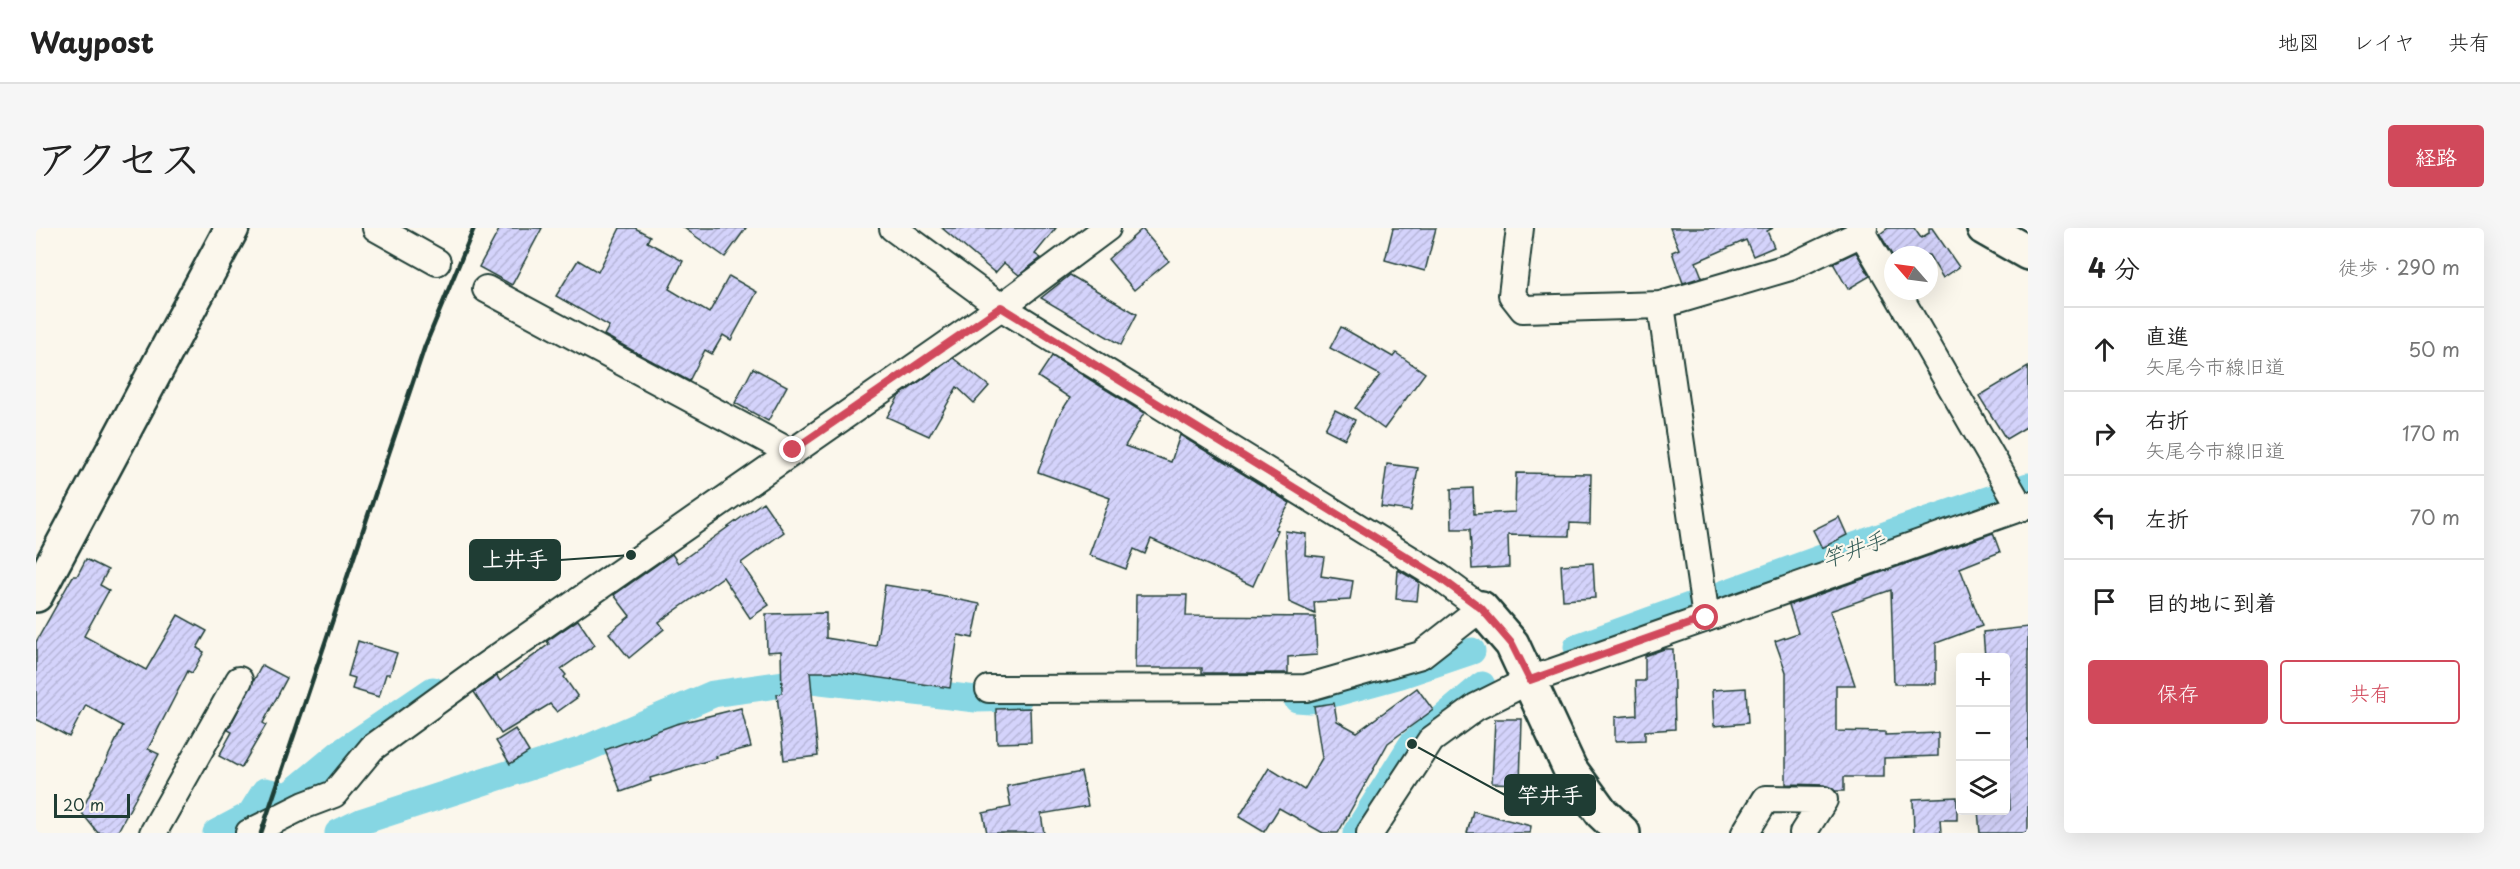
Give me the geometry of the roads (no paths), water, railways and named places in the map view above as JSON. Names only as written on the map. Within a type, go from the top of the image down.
[{"type":"street","points":[[36,595],[232,228]]},
{"type":"street","points":[[376,228],[438,262]]},
{"type":"street","points":[[893,228],[1001,307],[1429,570],[1481,608],[1512,644],[1570,769],[1602,813],[1623,833]]},
{"type":"street","points":[[249,833],[305,805],[334,794],[372,748],[790,452],[1001,307],[1107,228]]},
{"type":"street","points":[[1520,228],[1512,295],[1522,309],[1661,305],[1790,267],[1862,230],[1884,270]]},
{"type":"street","points":[[1984,228],[2028,253]]},
{"type":"street","points":[[486,289],[790,452]]},
{"type":"street","points":[[1370,833],[1431,740],[1476,707],[1530,680],[2024,507],[1901,300]]},
{"type":"street","points":[[1661,305],[1706,618]]},
{"type":"street","points":[[989,690],[1306,688],[1421,655],[1481,608]]},
{"type":"street","points":[[153,833],[239,680]]},
{"type":"street","points":[[1745,833],[1766,799],[1824,800],[1803,833]]},
{"type":"waterway","name":"竿井手","points":[[1577,647],[1896,531],[2028,486]]},
{"type":"waterway","points":[[1297,699],[1310,700],[1401,675],[1472,651]]},
{"type":"waterway","points":[[338,833],[363,821],[585,749],[713,694],[812,680],[976,699],[1019,698]]},
{"type":"waterway","name":"竿井手","points":[[1356,833],[1412,744],[1482,685]]},
{"type":"waterway","points":[[216,833],[250,815],[265,791],[288,796],[340,753],[433,690]]},
{"type":"railway","points":[[261,833],[425,346],[474,228]]},
{"type":"place","name":"上井手","points":[[631,555]]},
{"type":"place","name":"竿井手","points":[[1412,744]]}]
